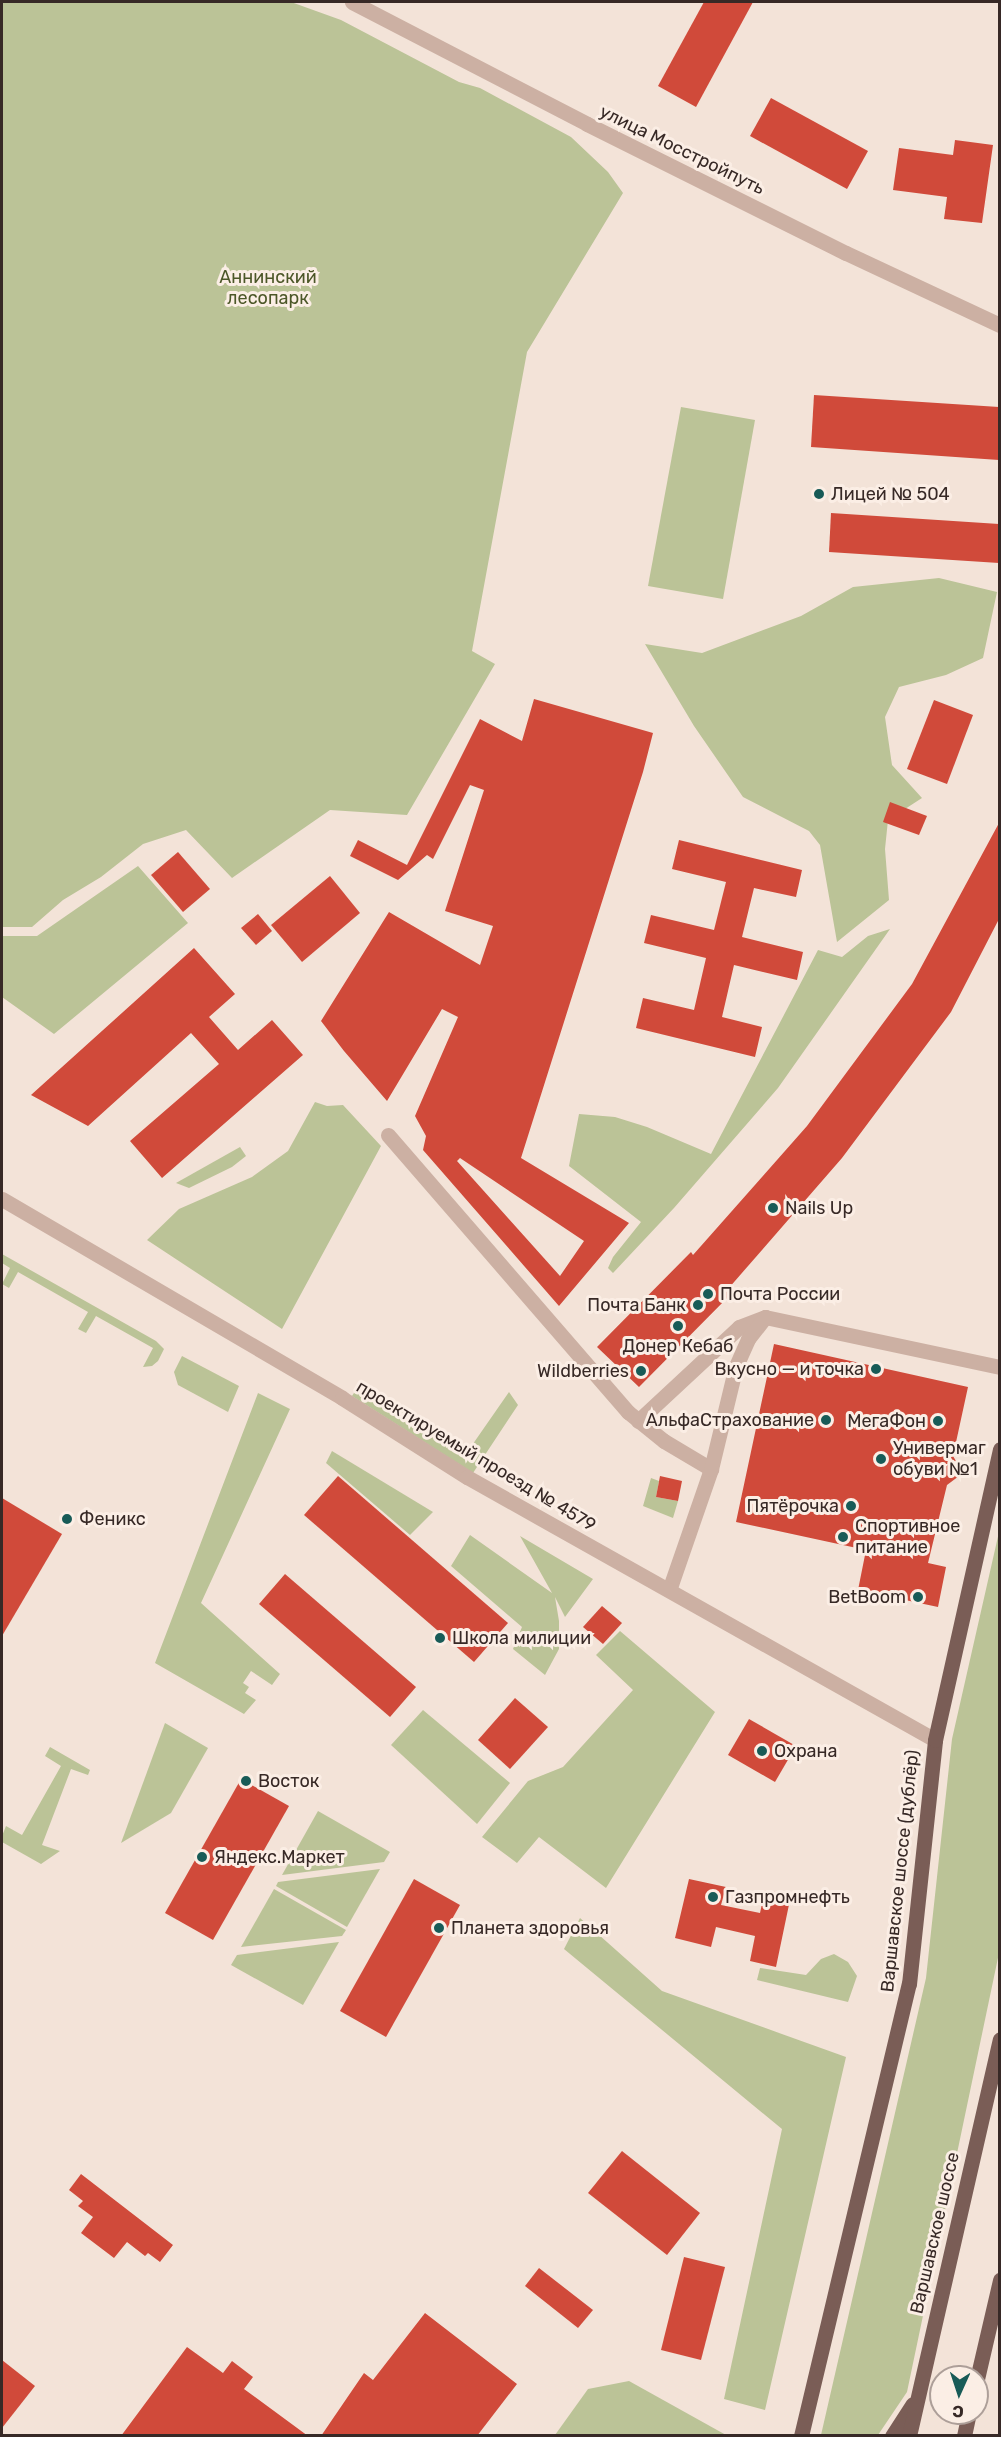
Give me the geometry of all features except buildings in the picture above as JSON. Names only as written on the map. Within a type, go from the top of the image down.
[{"type":"main road","name":"Варшавское шоссе (дублёр)","points":[[801,2436],[909,1984],[935,1740],[999,1449]]},
{"type":"main road","name":"Варшавское шоссе","points":[[909,2436],[999,2038]]},
{"type":"main road","points":[[980,2365],[999,2280]]},
{"type":"main road","points":[[892,2436],[918,2397]]},
{"type":"street","name":"улица Мосстройпуть","points":[[352,2],[586,124],[846,253],[999,325]]},
{"type":"street","points":[[388,1135],[612,1395],[664,1441],[711,1469]]},
{"type":"street","name":"проектируемый проезд № 4579","points":[[2,1199],[342,1398],[467,1477],[935,1740]]},
{"type":"street","points":[[639,1421],[739,1327],[760,1323],[999,1368]]},
{"type":"street","points":[[669,1590],[711,1469],[736,1366],[760,1323]]},
{"type":"green space","name":"Аннинский лесопарк","points":[[2,2],[291,2],[341,20],[459,82],[480,88],[571,137],[608,172],[623,193],[527,352],[472,651],[495,664],[407,815],[330,810],[232,878],[186,830],[143,844],[101,877],[63,900],[32,927],[2,927]]},
{"type":"green space","points":[[681,407],[755,420],[723,599],[648,586]]},
{"type":"green space","points":[[939,578],[997,592],[983,658],[946,675],[899,687],[885,717],[892,765],[922,798],[888,820],[885,849],[889,900],[837,942],[820,845],[809,831],[743,797],[694,726],[645,644],[702,653],[801,616],[853,587]]},
{"type":"green space","points":[[138,866],[188,923],[54,1034],[2,997],[2,936],[37,936]]},
{"type":"green space","points":[[890,929],[778,1088],[674,1208],[613,1273],[608,1268],[613,1257],[641,1222],[569,1166],[579,1114],[615,1117],[647,1127],[711,1154],[818,950],[842,957],[868,936]]},
{"type":"green space","points":[[315,1102],[327,1106],[343,1105],[381,1146],[282,1329],[147,1240],[179,1209],[252,1177],[288,1151]]},
{"type":"green space","points":[[240,1147],[246,1156],[232,1167],[189,1188],[176,1183]]},
{"type":"green space","points":[[2,1254],[156,1341],[164,1349],[158,1361],[152,1366],[143,1367],[153,1348],[96,1316],[86,1333],[78,1329],[88,1312],[18,1272],[9,1288],[2,1284],[10,1268],[2,1263]]},
{"type":"green space","points":[[182,1356],[239,1386],[228,1412],[178,1385],[174,1372]]},
{"type":"green space","points":[[361,1382],[468,1451],[509,1392],[518,1405],[473,1473],[352,1396]]},
{"type":"green space","points":[[258,1393],[290,1409],[201,1603],[280,1674],[272,1685],[251,1671],[243,1683],[249,1687],[245,1693],[256,1700],[244,1714],[155,1663]]},
{"type":"green space","points":[[332,1451],[433,1512],[410,1535],[326,1463]]},
{"type":"green space","points":[[651,1478],[659,1481],[656,1497],[678,1501],[673,1518],[643,1506]]},
{"type":"green space","points":[[999,1532],[999,1953],[907,2392],[878,2435],[821,2435],[926,1978],[952,1739]]},
{"type":"green space","points":[[470,1535],[552,1593],[520,1536],[593,1579],[565,1617],[555,1597],[559,1621],[559,1649],[545,1675],[513,1649],[522,1627],[451,1566]]},
{"type":"green space","points":[[620,1631],[715,1712],[606,1888],[539,1837],[517,1863],[482,1837],[528,1781],[563,1767],[633,1690],[596,1655]]},
{"type":"green space","points":[[423,1710],[510,1783],[477,1824],[391,1745]]},
{"type":"green space","points":[[165,1723],[208,1748],[171,1813],[121,1843]]},
{"type":"green space","points":[[50,1747],[90,1770],[88,1775],[71,1769],[42,1845],[60,1851],[41,1864],[2,1842],[2,1836],[6,1826],[22,1835],[61,1766],[45,1756]]},
{"type":"green space","points":[[318,1811],[390,1852],[384,1862],[282,1875]]},
{"type":"green space","points":[[380,1869],[347,1927],[276,1886],[278,1882]]},
{"type":"green space","points":[[274,1889],[346,1930],[342,1936],[241,1947]]},
{"type":"green space","points":[[580,1918],[662,1991],[846,2057],[765,2410],[724,2399],[782,2129],[564,1949]]},
{"type":"green space","points":[[339,1942],[303,2005],[231,1965],[237,1955]]},
{"type":"green space","points":[[834,1954],[848,1962],[857,1976],[848,2002],[757,1980],[760,1968],[806,1975],[821,1959]]},
{"type":"green space","points":[[629,2381],[726,2435],[555,2435],[588,2389]]},
{"type":"place","name":"Лицей № 504","points":[[819,494]]},
{"type":"place","name":"Nails Up","points":[[773,1208]]},
{"type":"place","name":"Почта России","points":[[708,1294]]},
{"type":"place","name":"Почта Банк","points":[[698,1305]]},
{"type":"place","name":"Донер Кебаб","points":[[678,1326]]},
{"type":"place","name":"Вкусно — и точка","points":[[876,1369]]},
{"type":"place","name":"Wildberries","points":[[641,1371]]},
{"type":"place","name":"АльфаСтрахование","points":[[826,1420]]},
{"type":"place","name":"МегаФон","points":[[938,1421]]},
{"type":"place","name":"Универмаг обуви №1","points":[[881,1459]]},
{"type":"place","name":"Пятёрочка","points":[[851,1506]]},
{"type":"place","name":"Феникс","points":[[67,1519]]},
{"type":"place","name":"Спортивное питание","points":[[843,1537]]},
{"type":"place","name":"BetBoom","points":[[918,1597]]},
{"type":"place","name":"Школа милиции","points":[[440,1638]]},
{"type":"place","name":"Охрана","points":[[762,1751]]},
{"type":"place","name":"Восток","points":[[246,1781]]},
{"type":"place","name":"Яндекс.Маркет","points":[[202,1857]]},
{"type":"place","name":"Газпромнефть","points":[[713,1897]]},
{"type":"place","name":"Планета здоровья","points":[[439,1928]]}]
